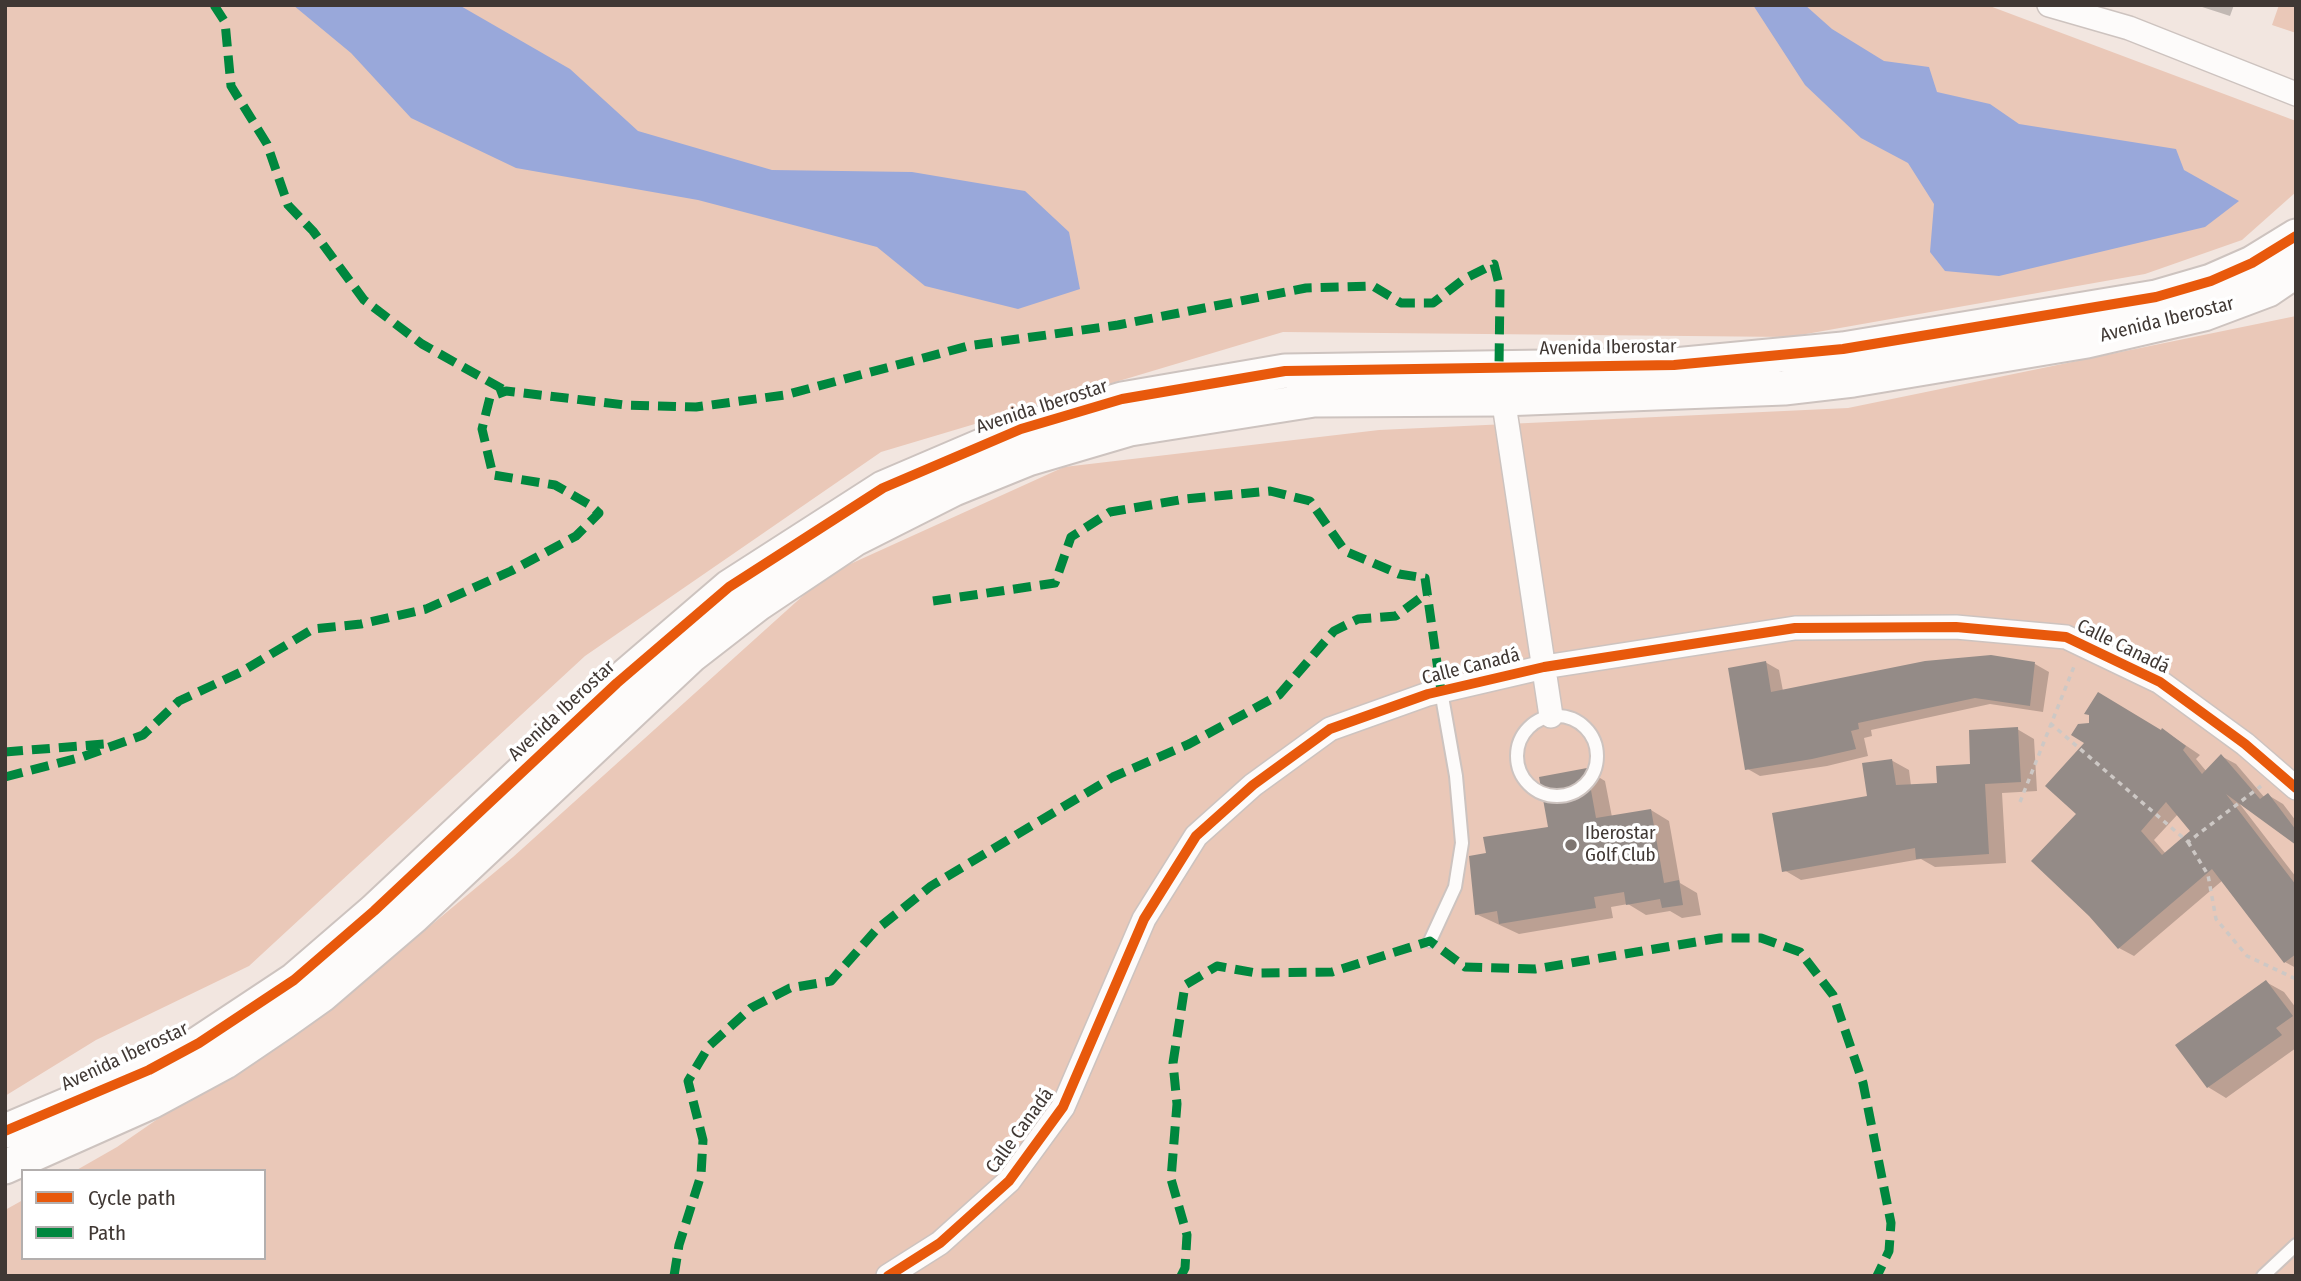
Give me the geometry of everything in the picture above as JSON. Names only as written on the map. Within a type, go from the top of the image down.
[{"type":"street","points":[[2049,5],[2129,28],[2296,94]]},
{"type":"street","name":"Avenida Iberostar","points":[[5,1167],[172,1091],[225,1062],[322,995],[413,917],[691,656],[758,604],[855,539],[954,489],[1028,459],[1130,429],[1314,400],[1760,358],[1957,331],[2156,297],[2211,281],[2252,262],[2296,236]]},
{"type":"street","name":"Avenida Iberostar","points":[[5,1131],[149,1070],[199,1043],[294,980],[374,911],[697,611],[729,587],[883,488],[1021,429],[1122,399],[1285,371],[1501,383],[1784,388],[1917,371],[2087,341],[2204,314],[2268,290],[2296,271]]},
{"type":"street","points":[[1501,383],[1551,716]]},
{"type":"street","name":"Calle Canadá","points":[[888,1276],[940,1243],[1009,1181],[1063,1107],[1144,919],[1196,835],[1253,785],[1330,729],[1441,691],[1544,667],[1795,628],[1956,627],[2066,637],[2083,645],[2160,682],[2245,744],[2296,788]]},
{"type":"lane","points":[[1430,941],[1455,887],[1462,842],[1456,776],[1441,691]]},
{"type":"lane","points":[[1551,716],[1576,720],[1587,728],[1598,752],[1593,777],[1573,794],[1560,797],[1534,790],[1524,780],[1517,754],[1527,729],[1551,716]]},
{"type":"lane","points":[[2263,1276],[2296,1245]]},
{"type":"path","points":[[2020,802],[2083,645]]},
{"type":"path","points":[[2050,723],[2188,842],[2208,875],[2216,919],[2247,956],[2296,979]]},
{"type":"path","points":[[2188,842],[2278,773]]},
{"type":"shaded area","points":[[5,5],[1987,5],[2296,121],[2296,192],[2242,240],[2145,274],[1789,337],[1283,332],[881,452],[585,656],[249,966],[96,1040],[5,1096]]},
{"type":"shaded area","points":[[2279,5],[2296,5],[2296,33],[2272,25]]},
{"type":"shaded area","points":[[2296,316],[2296,1276],[5,1276],[5,1210],[21,1201],[21,1260],[266,1260],[266,1169],[78,1169],[117,1147],[394,956],[513,857],[826,575],[1064,467],[1379,430],[1848,408]]},
{"type":"water","points":[[293,5],[459,5],[570,69],[638,131],[772,170],[912,172],[1025,191],[1069,232],[1080,289],[1018,309],[925,286],[877,247],[698,200],[516,168],[411,118],[351,53]]},
{"type":"water","points":[[1753,5],[1805,5],[1832,29],[1884,61],[1929,67],[1937,92],[1990,104],[2019,124],[2176,149],[2184,170],[2239,201],[2205,227],[1999,276],[1945,271],[1930,252],[1934,204],[1908,163],[1861,138],[1805,85]]},
{"type":"building","points":[[1991,655],[2035,662],[2030,706],[1975,698],[1858,723],[1859,729],[1851,731],[1856,749],[1745,770],[1728,668],[1766,661],[1771,692],[1925,661]]},
{"type":"building","points":[[2098,692],[2161,730],[2162,728],[2186,746],[2183,750],[2202,774],[2221,754],[2260,799],[2268,793],[2296,830],[2296,845],[2226,794],[2296,885],[2296,954],[2284,963],[2212,869],[2118,949],[2089,916],[2031,861],[2076,814],[2045,786],[2084,743],[2071,735],[2078,724],[2089,723],[2089,715],[2084,714]],"holes":[[[2166,802],[2190,831],[2162,855],[2141,831]]]},
{"type":"building","points":[[2018,727],[2021,782],[1985,784],[1989,854],[1916,859],[1915,848],[1782,872],[1772,813],[1867,796],[1862,763],[1892,759],[1896,785],[1937,783],[1936,766],[1970,764],[1969,730]]},
{"type":"building","name":"Iberostar Golf Club","points":[[1587,768],[1596,818],[1651,809],[1664,883],[1679,880],[1683,905],[1662,908],[1660,899],[1626,905],[1624,892],[1594,897],[1596,908],[1499,924],[1497,911],[1475,915],[1469,856],[1486,853],[1483,837],[1548,827],[1539,777]]},
{"type":"building","points":[[2266,980],[2293,1016],[2276,1028],[2282,1035],[2207,1088],[2175,1045]]},
{"type":"marked path","points":[[214,5],[225,22],[231,86],[267,144],[288,205],[313,231],[364,300],[422,344],[506,391]]},
{"type":"marked path","points":[[5,777],[82,757],[143,735],[179,701],[241,672],[313,629],[361,624],[426,609],[511,571],[576,536],[599,513],[590,505],[555,485],[493,475],[482,429],[490,397],[506,391],[625,405],[696,407],[785,395],[968,346],[1118,325],[1306,288],[1373,286],[1401,303],[1433,303],[1464,279],[1494,264],[1500,288],[1499,367]]},
{"type":"marked path","points":[[933,601],[1055,583],[1071,537],[1110,512],[1185,499],[1270,491],[1310,501],[1345,551],[1399,574],[1425,578],[1441,691]]},
{"type":"marked path","points":[[674,1276],[679,1245],[701,1175],[703,1140],[688,1081],[709,1046],[751,1008],[790,988],[831,981],[876,930],[931,886],[1113,777],[1189,744],[1279,695],[1334,631],[1358,619],[1396,616],[1427,593]]},
{"type":"marked path","points":[[5,752],[105,744]]},
{"type":"marked path","points":[[1181,1276],[1185,1268],[1187,1235],[1171,1179],[1177,1104],[1173,1063],[1185,985],[1217,966],[1256,973],[1332,972],[1430,941],[1465,967],[1535,969],[1720,938],[1761,938],[1800,952],[1833,995],[1863,1083],[1891,1223],[1889,1251],[1877,1276]]},
{"type":"cycle path","points":[[5,1131],[149,1070],[199,1043],[294,980],[374,911],[617,683],[729,587],[883,488],[1021,429],[1122,399],[1285,371],[1674,365],[1843,349],[2156,297],[2211,281],[2252,263],[2296,236]]},
{"type":"cycle path","points":[[888,1276],[940,1243],[1009,1181],[1063,1107],[1144,919],[1196,836],[1253,785],[1330,729],[1428,694],[1544,667],[1795,628],[1956,627],[2066,637],[2160,682],[2245,744],[2296,788]]},
{"type":"place","name":"Iberostar Golf Club","points":[[1571,845]]}]
